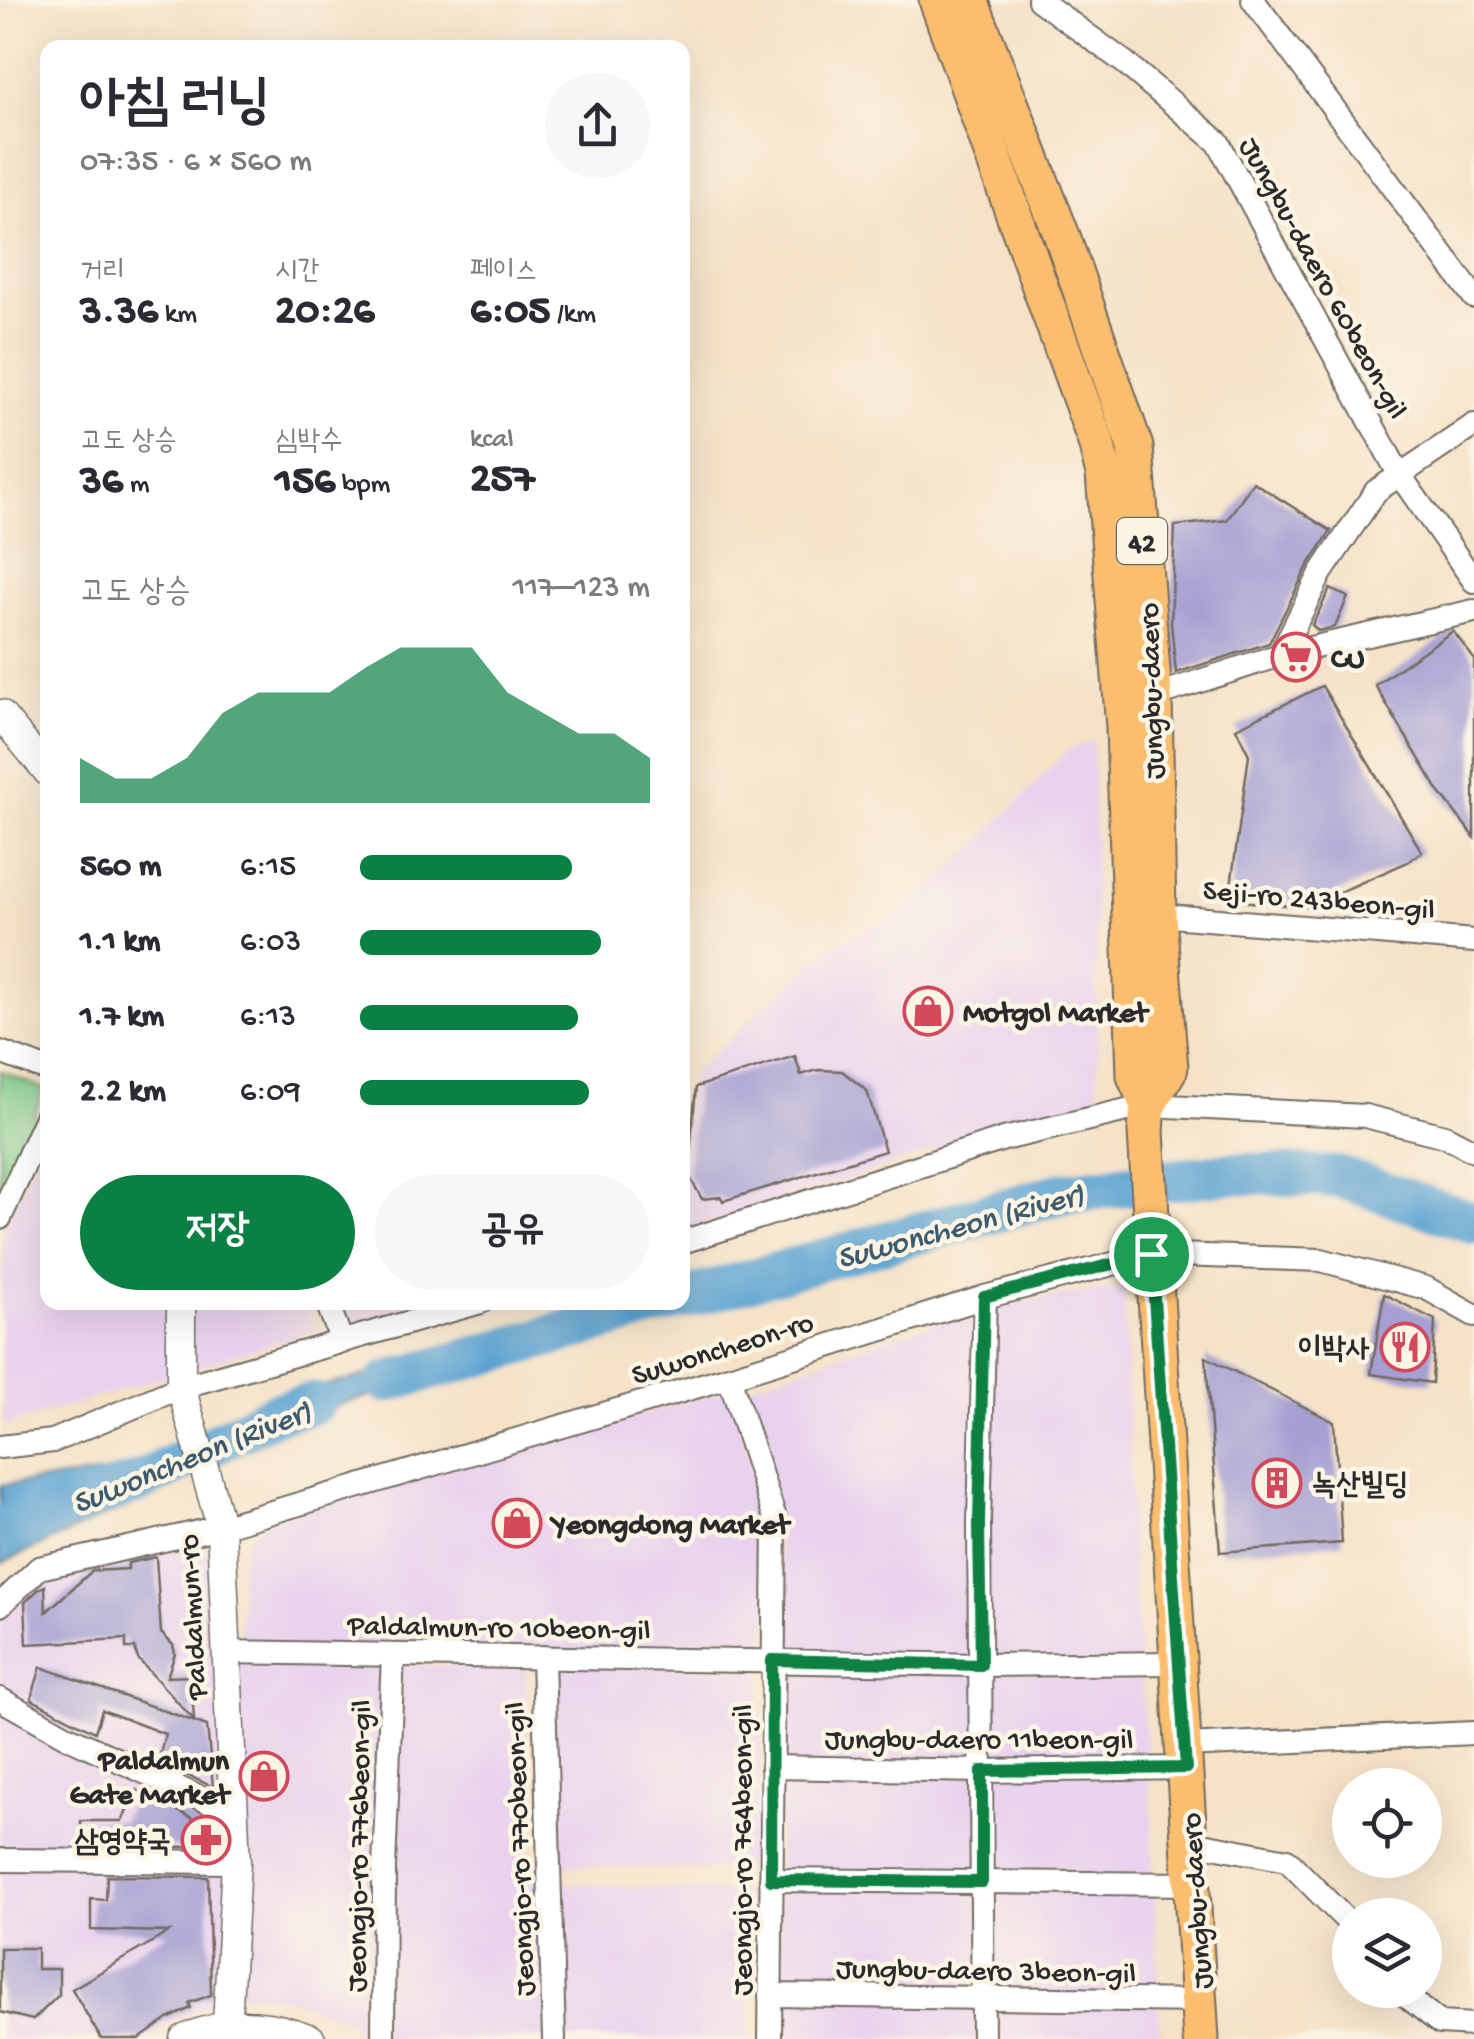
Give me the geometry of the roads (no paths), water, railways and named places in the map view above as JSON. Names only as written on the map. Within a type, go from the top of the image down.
[{"type":"main road","name":"Jungbu-daero","points":[[944,3],[1062,236],[1135,446],[1154,696],[1158,915],[1170,1068],[1147,1118]]},
{"type":"main road","name":"Jungbu-daero","points":[[944,3],[1104,474],[1124,727],[1135,1076],[1147,1118],[1151,1247],[1192,1842],[1201,2039]]},
{"type":"street","name":"Jungbu-daero 60beon-gil","points":[[1039,0],[1124,62],[1218,142],[1399,474],[1474,581]]},
{"type":"street","points":[[1253,0],[1474,297]]},
{"type":"street","points":[[1280,655],[1321,572],[1376,491],[1474,425]]},
{"type":"street","points":[[1154,696],[1280,655],[1474,610]]},
{"type":"street","points":[[0,714],[40,762]]},
{"type":"street","name":"Seji-ro 243beon-gil","points":[[1158,915],[1474,941]]},
{"type":"street","points":[[0,1052],[40,1067]]},
{"type":"street","points":[[690,1239],[1004,1140],[1147,1118],[1365,1116],[1445,1136],[1474,1151]]},
{"type":"street","points":[[0,1218],[40,1130]]},
{"type":"street","name":"Suwoncheon-ro","points":[[0,1604],[39,1568],[729,1378],[1151,1247],[1321,1260],[1426,1288],[1474,1314]]},
{"type":"street","points":[[982,2039],[979,1523],[984,1297]]},
{"type":"street","name":"Paldalmun-ro","points":[[180,1310],[183,1393],[218,1517],[236,1862],[228,2024]]},
{"type":"street","points":[[330,1310],[342,1342]]},
{"type":"street","points":[[0,1446],[53,1440],[183,1393],[453,1310]]},
{"type":"street","name":"Jeongjo-ro 764beon-gil","points":[[729,1378],[774,1518],[770,2039]]},
{"type":"street","name":"Paldalmun-ro 10beon-gil","points":[[226,1652],[981,1665],[1177,1663]]},
{"type":"street","name":"Jeongjo-ro 776beon-gil","points":[[383,2039],[384,1866],[393,1655]]},
{"type":"street","name":"Jeongjo-ro 770beon-gil","points":[[543,1657],[554,2039]]},
{"type":"street","points":[[0,1700],[66,1736],[234,1813]]},
{"type":"street","name":"Jungbu-daero 11beon-gil","points":[[772,1767],[982,1771],[1474,1734]]},
{"type":"street","points":[[1192,1842],[1287,1860],[1332,1906]]},
{"type":"street","points":[[0,1860],[236,1862]]},
{"type":"street","points":[[771,1880],[1194,1884]]},
{"type":"street","name":"Jungbu-daero 3beon-gil","points":[[770,1996],[1202,2002]]},
{"type":"street","points":[[1421,2008],[1440,2023],[1474,2025]]},
{"type":"street","points":[[184,2039],[228,2024],[276,2026],[312,2039]]},
{"type":"water","points":[[437,1357],[446,1380],[355,1400],[268,1434],[254,1403],[263,1409],[320,1387]]},
{"type":"water","points":[[132,1470],[143,1499],[0,1564],[0,1485]]},
{"type":"waterway","name":"Suwoncheon (River)","points":[[690,1297],[1062,1193],[1231,1173],[1339,1177],[1474,1223]]},
{"type":"waterway","name":"Suwoncheon (River)","points":[[387,1382],[643,1310]]},
{"type":"waterway","name":"Suwoncheon (River)","points":[[0,1528],[137,1483],[276,1413],[314,1403]]},
{"type":"place","name":"CU","points":[[1296,657]]},
{"type":"place","name":"Motgol Market","points":[[928,1011]]},
{"type":"place","name":"이박사","points":[[1405,1347]]},
{"type":"place","name":"녹산빌딩","points":[[1277,1483]]},
{"type":"place","name":"Yeongdong Market","points":[[517,1523]]},
{"type":"place","name":"Paldalmun Gate Market","points":[[264,1776]]},
{"type":"place","name":"삼영약국","points":[[206,1840]]}]
